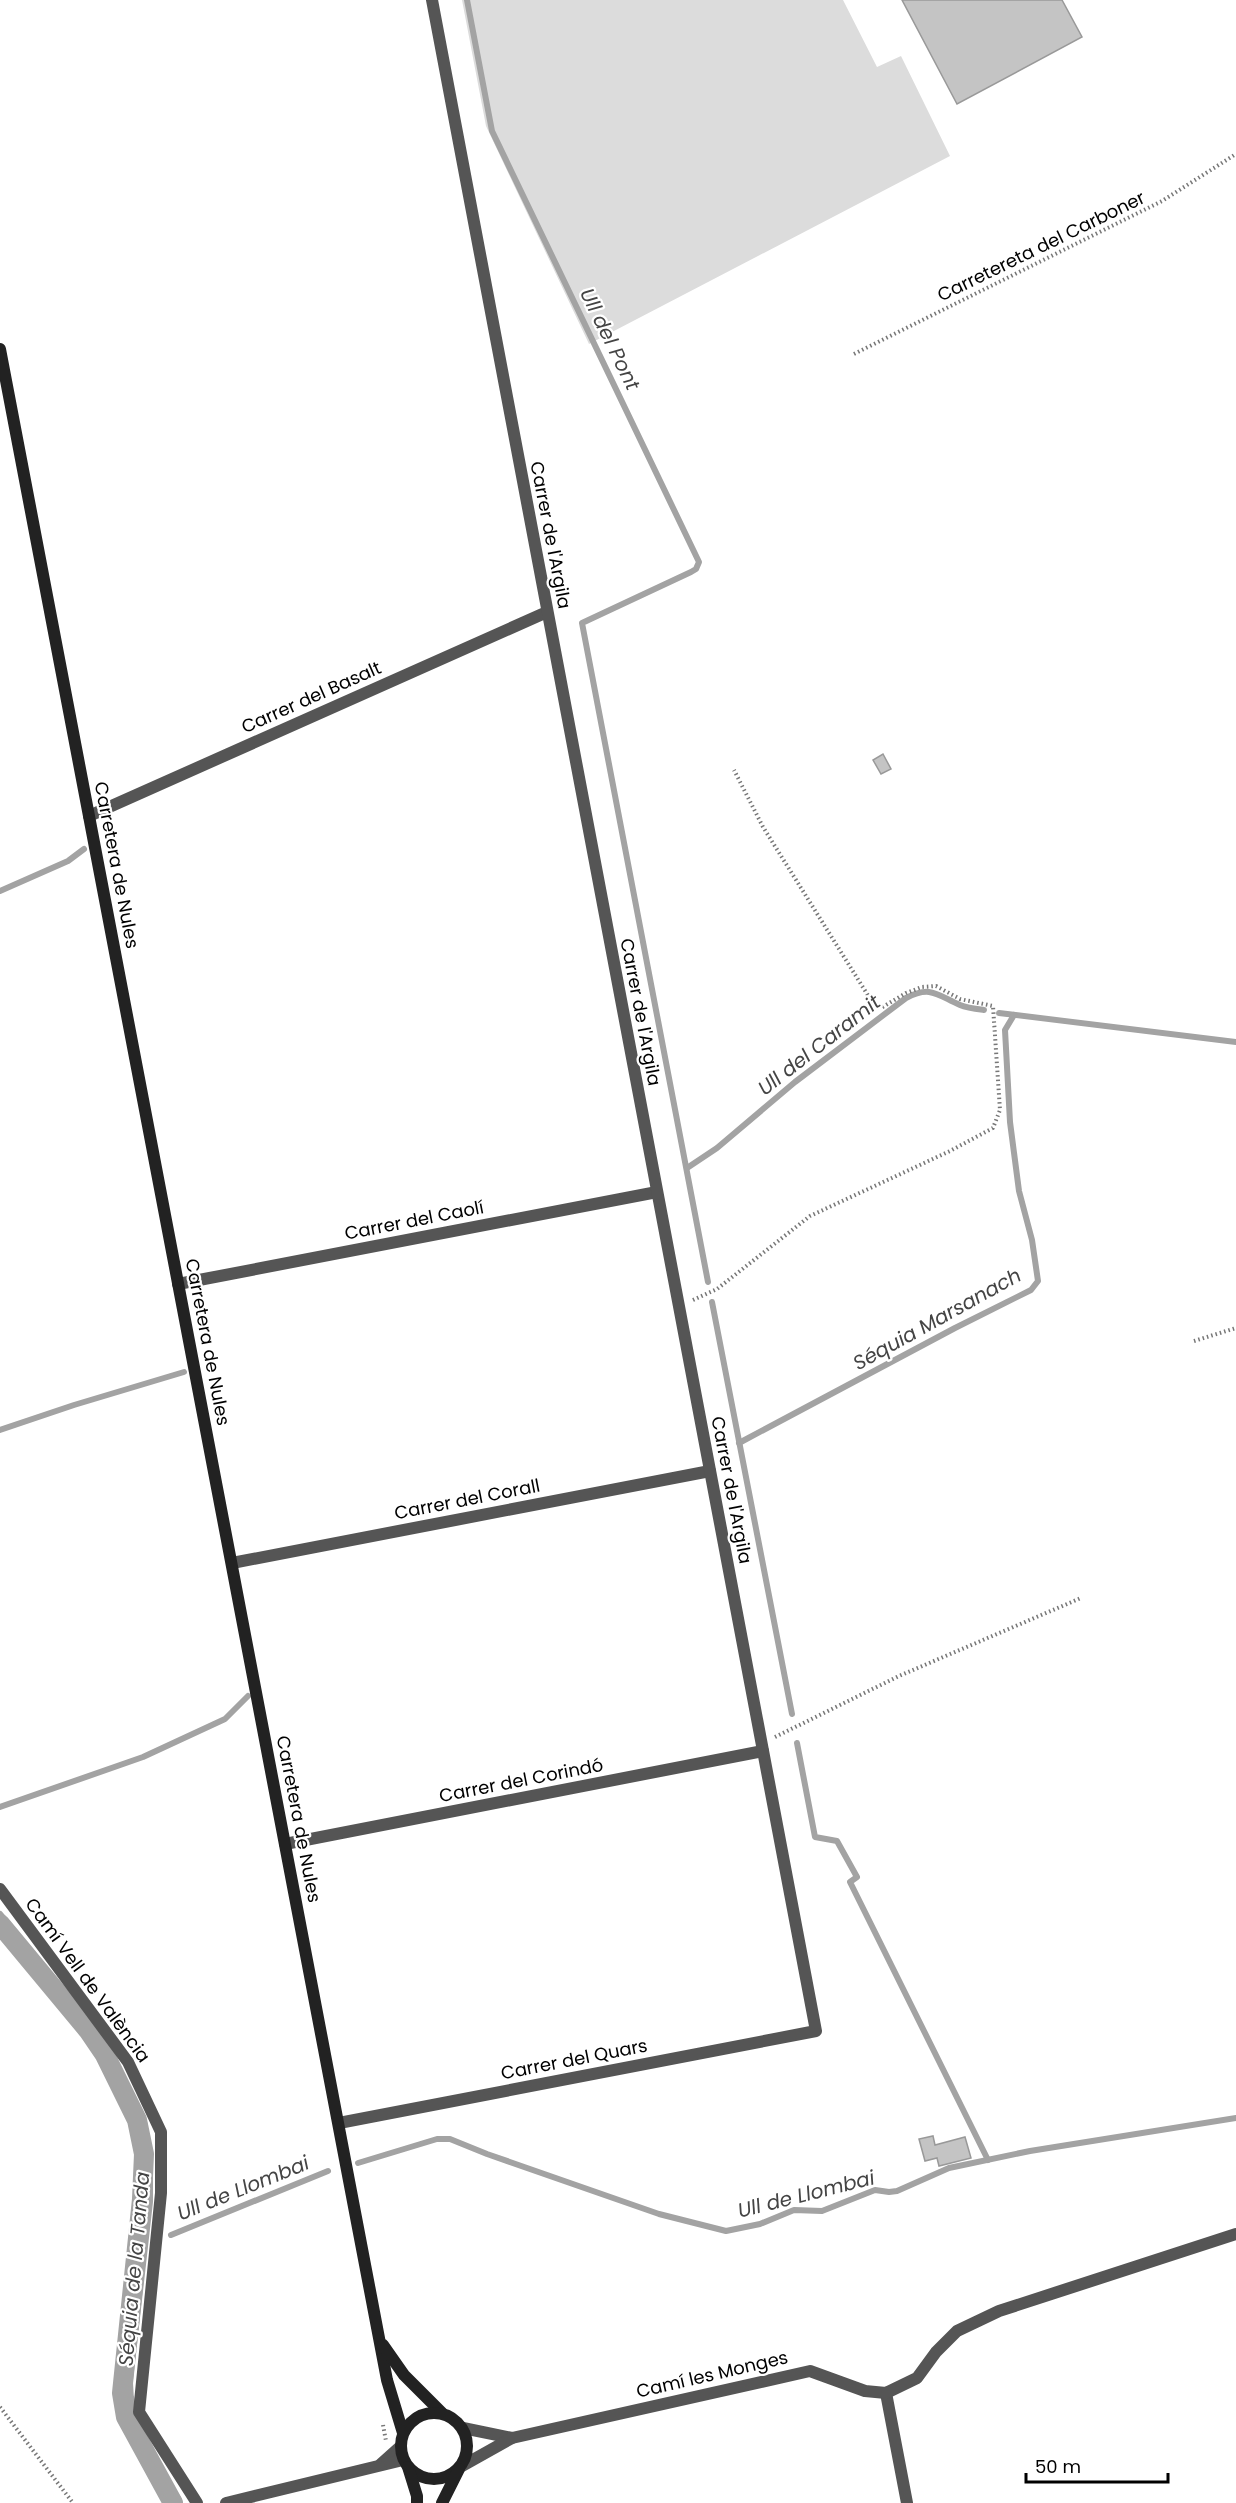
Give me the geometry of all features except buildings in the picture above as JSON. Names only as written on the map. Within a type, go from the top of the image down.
[{"type":"main road","name":"Carretera de Nules","points":[[0,349],[387,2380],[403,2433]]},
{"type":"main road","name":"Carretera de Nules","points":[[380,2342],[404,2376],[442,2413]]},
{"type":"main road","points":[[417,2503],[417,2496],[400,2447],[403,2433],[412,2420],[426,2413],[442,2413],[454,2418],[463,2428],[468,2447],[442,2503]]},
{"type":"main road","points":[[406,2464],[424,2478],[434,2479],[443,2479],[460,2467]]},
{"type":"street","name":"Carrer de l'Argila","points":[[432,0],[816,2031]]},
{"type":"street","name":"Carrer del Basalt","points":[[89,816],[547,612]]},
{"type":"street","name":"Carrer del Caolí","points":[[178,1284],[657,1192]]},
{"type":"street","name":"Carrer del Corall","points":[[232,1563],[710,1471]]},
{"type":"street","name":"Carrer del Corindó","points":[[285,1844],[762,1747]]},
{"type":"street","name":"Camí Vell de València","points":[[0,1889],[128,2062],[161,2132],[161,2193],[139,2412],[197,2503]]},
{"type":"street","name":"Carrer del Quars","points":[[339,2123],[816,2031]]},
{"type":"street","points":[[907,2503],[886,2393],[918,2378],[936,2352],[957,2331],[999,2312],[1236,2234]]},
{"type":"street","name":"Camí les Monges","points":[[512,2438],[810,2371],[865,2391],[886,2393]]},
{"type":"street","points":[[463,2428],[512,2438]]},
{"type":"street","points":[[460,2467],[512,2438]]},
{"type":"street","points":[[378,2466],[400,2447]]},
{"type":"street","points":[[226,2503],[378,2466],[406,2464]]},
{"type":"path","name":"Carretereta del Carboner","points":[[854,354],[1162,201],[1236,154]]},
{"type":"path","points":[[679,1307],[717,1289],[810,1216],[940,1156],[993,1128],[1000,1110],[993,1006],[960,999],[936,986],[922,987],[906,993],[881,1008],[874,1005],[763,827],[734,770]]},
{"type":"path","points":[[1194,1341],[1236,1328]]},
{"type":"path","points":[[762,1747],[899,1677],[1081,1598]]},
{"type":"path","points":[[0,2407],[73,2503]]},
{"type":"shaded area","points":[[462,0],[843,0],[877,67],[901,56],[950,156],[589,344],[486,126]]},
{"type":"waterway","name":"Ull del Pont","points":[[467,0],[492,131],[699,562],[696,569],[691,572],[582,623],[708,1282]]},
{"type":"waterway","name":"Ull del Pont","points":[[0,891],[68,861],[84,849]]},
{"type":"waterway","name":"Ull del Caramit","points":[[687,1168],[717,1148],[795,1082],[906,998],[928,992],[963,1006],[984,1010]]},
{"type":"waterway","name":"Ull del Caramit","points":[[999,1013],[1236,1042]]},
{"type":"waterway","name":"Séquia Marsanach","points":[[739,1443],[1031,1290],[1038,1281],[1032,1240],[1019,1191],[1010,1122],[1005,1030],[1014,1015]]},
{"type":"waterway","points":[[712,1302],[792,1714]]},
{"type":"waterway","name":"Ull del Caramit","points":[[0,1430],[184,1372]]},
{"type":"waterway","name":"Séquia Marsanach","points":[[0,1807],[143,1757],[225,1719],[248,1696]]},
{"type":"waterway","points":[[797,1743],[815,1837],[837,1841],[857,1877],[850,1882],[988,2160]]},
{"type":"waterway","points":[[0,1914],[96,2030],[114,2060],[144,2122],[150,2157],[150,2202],[130,2380],[131,2397],[139,2428],[153,2457],[179,2500]]},
{"type":"waterway","name":"Séquia de la Tanda","points":[[0,1924],[88,2030],[105,2055],[137,2120],[144,2154],[142,2199],[122,2393],[126,2417],[173,2503]]},
{"type":"waterway","name":"Ull de Llombai","points":[[358,2163],[437,2139],[450,2139],[659,2214],[726,2231],[760,2224],[794,2210],[822,2211],[875,2190],[897,2191],[949,2168],[1030,2151],[1236,2118]]},
{"type":"waterway","name":"Ull de Llombai","points":[[171,2235],[328,2171]]}]
